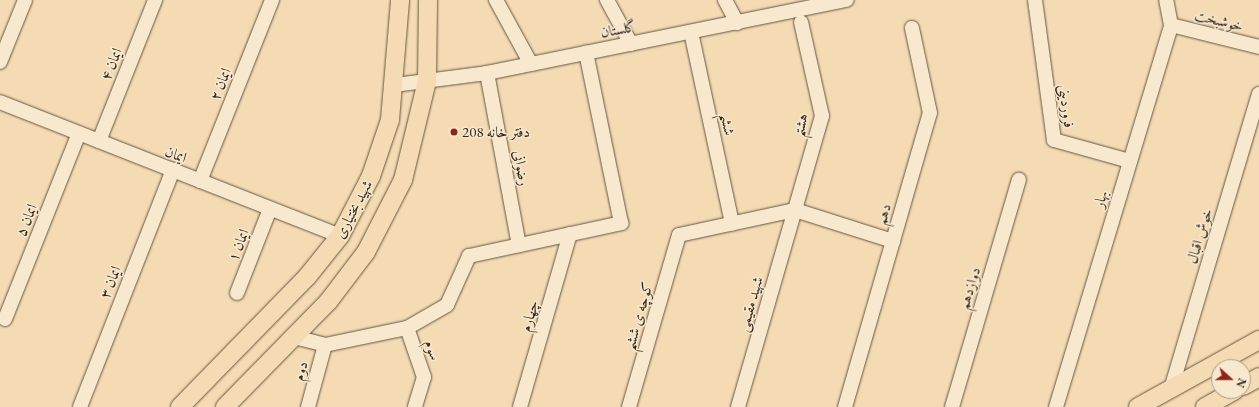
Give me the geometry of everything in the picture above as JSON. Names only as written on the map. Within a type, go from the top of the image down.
[{"type":"main road","name":"شهید بختیاری","points":[[180,407],[307,277],[340,236],[370,176],[390,120],[395,85],[400,0]]},
{"type":"main road","name":"شهید بختیاری","points":[[225,407],[328,302],[366,252],[403,180],[427,81],[428,0]]},
{"type":"main road","points":[[1138,407],[1259,340]]},
{"type":"main road","points":[[1205,407],[1220,399]]},
{"type":"street","points":[[0,62],[25,0]]},
{"type":"street","name":"ایمان ۴","points":[[99,141],[155,0]]},
{"type":"street","name":"ایمان ۲","points":[[200,181],[272,0]]},
{"type":"street","points":[[496,0],[531,64]]},
{"type":"street","points":[[607,0],[631,44]]},
{"type":"street","points":[[725,0],[737,22]]},
{"type":"street","name":"گلستان","points":[[395,85],[487,74],[846,0]]},
{"type":"street","name":"فروردینی","points":[[1035,0],[1054,140],[1129,161]]},
{"type":"street","name":"بهار","points":[[1056,407],[1171,26],[1166,0]]},
{"type":"street","name":"هشتم","points":[[795,210],[822,116],[800,22]]},
{"type":"street","name":"خوشبخت","points":[[1171,26],[1259,47]]},
{"type":"street","name":"دهم","points":[[845,407],[930,112],[912,28]]},
{"type":"street","name":"ششم","points":[[691,32],[732,224]]},
{"type":"street","points":[[294,336],[325,345],[407,328],[447,305],[469,256],[621,223],[586,53]]},
{"type":"street","name":"رضوانی","points":[[487,74],[519,245]]},
{"type":"street","name":"خوش اقبال","points":[[1171,389],[1259,94]]},
{"type":"street","name":"ایمان","points":[[0,102],[340,236]]},
{"type":"street","name":"ایمان ۵","points":[[5,319],[79,133]]},
{"type":"street","name":"ایمان ۳","points":[[80,407],[173,170]]},
{"type":"street","name":"دوازدهم","points":[[952,407],[1019,180]]},
{"type":"street","name":"ایمان ۱","points":[[237,293],[270,209]]},
{"type":"street","points":[[732,224],[795,210],[893,241]]},
{"type":"street","name":"شهید مقیمی","points":[[738,407],[795,210]]},
{"type":"street","name":"کوچه ی ششم","points":[[629,407],[679,235],[732,224]]},
{"type":"street","name":"چهارم","points":[[520,407],[570,234]]},
{"type":"street","name":"سوم","points":[[407,328],[424,377],[415,407]]},
{"type":"street","name":"دوم","points":[[308,407],[325,345]]},
{"type":"place","name":"دفتر خانه 208","points":[[454,132]]}]
